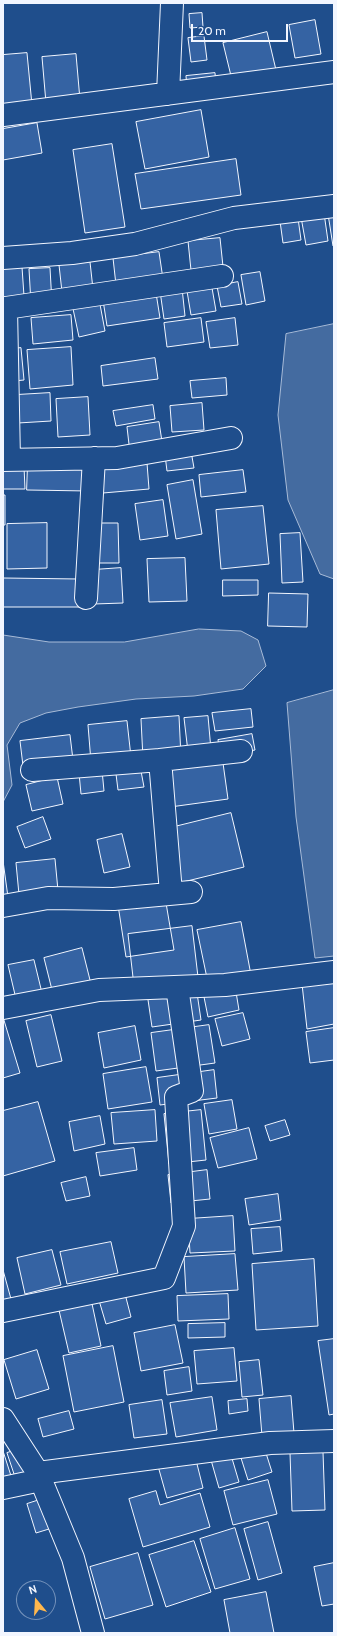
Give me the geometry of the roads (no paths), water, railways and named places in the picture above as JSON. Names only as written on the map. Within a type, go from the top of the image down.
[{"type":"street","points":[[168,94],[172,3]]},
{"type":"street","points":[[3,114],[334,72]]},
{"type":"street","points":[[3,258],[72,253],[135,244],[234,218],[334,206]]},
{"type":"street","points":[[222,276],[6,308],[6,460],[118,458],[231,438]]},
{"type":"street","points":[[86,598],[94,458]]},
{"type":"street","points":[[32,770],[160,760],[241,751]]},
{"type":"street","points":[[3,906],[48,898],[114,899],[181,893],[160,760]]},
{"type":"street","points":[[3,1008],[99,990],[225,984],[334,972]]},
{"type":"street","points":[[3,1311],[164,1278],[184,1226],[176,1097],[192,1091],[177,986]]},
{"type":"street","points":[[3,1419],[40,1476],[73,1558],[93,1633]]},
{"type":"street","points":[[3,1488],[40,1476],[270,1443],[334,1441]]},
{"type":"water","points":[[334,324],[334,579],[320,574],[288,500],[278,415],[286,334]]},
{"type":"water","points":[[199,629],[241,631],[258,640],[266,666],[243,689],[194,696],[136,699],[78,707],[46,713],[20,723],[7,745],[12,785],[3,802],[3,635],[49,642],[124,642]]},
{"type":"water","points":[[334,690],[334,956],[315,958],[296,817],[287,703]]}]
